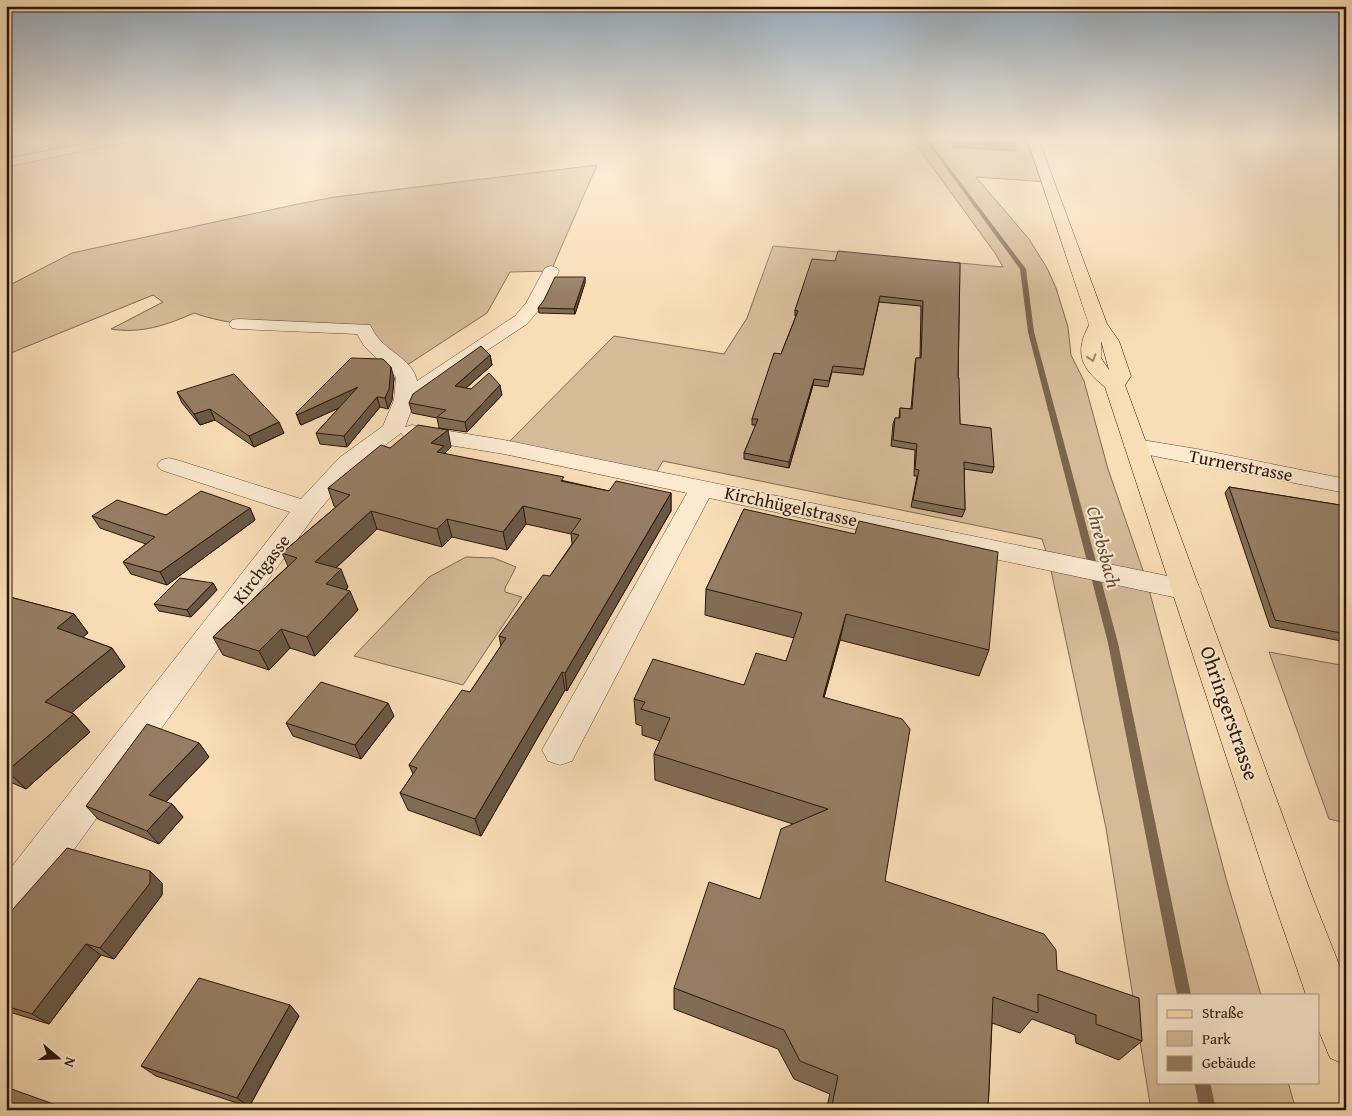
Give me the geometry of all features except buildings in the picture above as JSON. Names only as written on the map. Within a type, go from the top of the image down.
[{"type":"main road","name":"Ohringerstrasse","points":[[1050,190],[1098,325],[1090,339],[1090,355],[1099,374],[1114,384],[1292,896],[1346,1042]]},
{"type":"street","points":[[405,400],[446,369],[521,320],[534,305],[550,271]]},
{"type":"street","points":[[238,324],[363,329],[371,342],[398,366],[406,376],[405,400],[393,429]]},
{"type":"street","name":"Kirchhügelstrasse","points":[[393,429],[504,447],[1187,590]]},
{"type":"street","name":"Kirchgasse","points":[[6,908],[306,509],[347,463],[393,429]]},
{"type":"street","name":"Turnerstrasse","points":[[1136,446],[1346,486]]},
{"type":"street","points":[[169,465],[306,509]]},
{"type":"street","points":[[560,750],[702,488]]},
{"type":"green space","points":[[392,190],[586,190],[551,271],[510,272],[487,313],[401,369],[363,329],[255,325],[213,319],[194,313],[154,327],[133,330],[111,329],[163,302],[153,295],[6,355],[6,319],[10,317],[6,316],[6,287],[72,253],[335,197]]},
{"type":"green space","points":[[949,190],[987,190],[1029,239],[1047,268],[1056,288],[1068,327],[1071,355],[1084,381],[1108,469],[1147,582],[1227,882],[1261,994],[1157,994],[1157,1084],[1289,1084],[1296,1110],[1151,1110],[1106,828],[1049,561],[1042,539],[663,461],[653,478],[504,447],[614,336],[724,354],[747,318],[773,246],[1003,267]]},
{"type":"green space","points":[[466,557],[494,558],[516,567],[505,588],[505,592],[522,597],[463,685],[354,656],[429,577]]},
{"type":"green space","points":[[1269,652],[1346,666],[1346,823],[1329,819]]},
{"type":"waterway","name":"Chrebsbach","points":[[964,190],[1023,269],[1031,332],[1113,643],[1184,994]]},
{"type":"waterway","name":"Chrebsbach","points":[[1202,1084],[1208,1110]]}]
